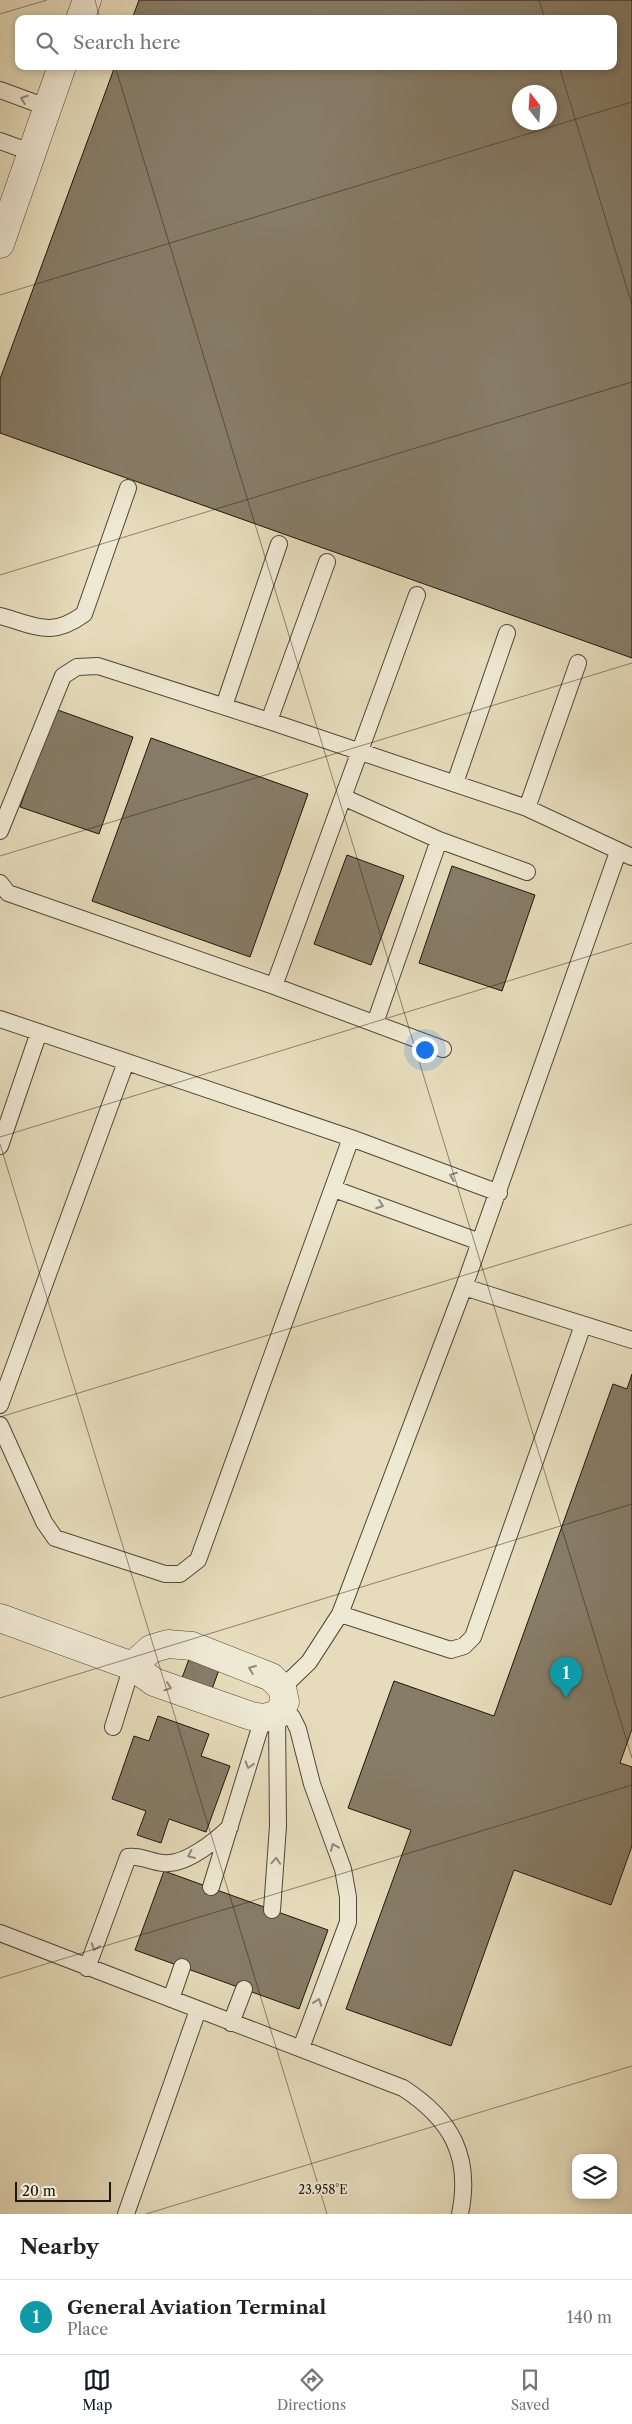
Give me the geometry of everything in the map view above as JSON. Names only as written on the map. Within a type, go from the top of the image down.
[{"type":"street","points":[[81,15],[87,0]]},
{"type":"street","points":[[0,244],[61,70]]},
{"type":"street","points":[[0,1618],[132,1666],[154,1682],[250,1716],[276,1707],[271,1677],[192,1646],[168,1644],[151,1649],[132,1666]]},
{"type":"lane","points":[[0,90],[49,108]]},
{"type":"lane","points":[[0,141],[33,153]]},
{"type":"lane","points":[[0,616],[51,630],[70,624],[84,614],[128,488]]},
{"type":"lane","points":[[224,706],[280,544]]},
{"type":"lane","points":[[269,721],[327,562]]},
{"type":"lane","points":[[274,986],[417,595]]},
{"type":"lane","points":[[455,783],[507,633]]},
{"type":"lane","points":[[527,808],[578,663]]},
{"type":"lane","points":[[0,831],[63,676],[77,667],[98,666],[224,706],[527,808],[625,854],[340,1614],[309,1662],[276,1707],[230,1826],[211,1887]]},
{"type":"lane","points":[[343,797],[439,840],[526,872]]},
{"type":"lane","points":[[375,1023],[439,840]]},
{"type":"lane","points":[[0,883],[8,893],[274,986],[443,1049]]},
{"type":"lane","points":[[0,1020],[351,1138],[498,1193]]},
{"type":"lane","points":[[0,1146],[39,1032]]},
{"type":"lane","points":[[0,1405],[126,1062]]},
{"type":"lane","points":[[0,1424],[44,1522],[56,1538],[165,1574],[180,1574],[198,1560],[351,1138]]},
{"type":"lane","points":[[334,1189],[480,1242]]},
{"type":"lane","points":[[464,1287],[632,1340]]},
{"type":"lane","points":[[340,1614],[451,1650],[464,1646],[473,1637],[583,1325]]},
{"type":"lane","points":[[112,1727],[132,1666]]},
{"type":"lane","points":[[272,1910],[278,1826],[276,1707]]},
{"type":"lane","points":[[276,1707],[292,1717],[298,1729],[312,1784],[343,1869],[348,1897],[348,1922],[301,2048]]},
{"type":"lane","points":[[87,1968],[128,1857],[134,1856],[164,1864],[188,1857],[211,1845],[230,1826]]},
{"type":"lane","points":[[0,1933],[403,2088],[435,2112],[447,2127],[459,2151],[464,2190],[460,2214]]},
{"type":"lane","points":[[171,1999],[182,1968]]},
{"type":"lane","points":[[231,2022],[244,1989]]},
{"type":"lane","points":[[126,2214],[198,2010]]},
{"type":"building","points":[[139,0],[632,0],[632,658],[0,433],[0,379],[114,70],[617,70],[617,15],[133,15]]},
{"type":"building","points":[[55,709],[133,737],[99,834],[20,807]]},
{"type":"building","points":[[151,738],[308,794],[250,957],[92,901]]},
{"type":"building","points":[[347,855],[404,876],[371,965],[314,944]]},
{"type":"building","points":[[452,866],[535,895],[502,991],[419,963]]},
{"type":"building","points":[[632,1374],[632,1729],[620,1763],[632,1767],[632,1846],[611,1905],[514,1870],[451,2046],[346,2009],[411,1830],[348,1808],[394,1681],[494,1716],[613,1384],[627,1389]]},
{"type":"building","points":[[189,1659],[219,1670],[212,1689],[182,1678]]},
{"type":"building","points":[[158,1716],[209,1734],[201,1756],[230,1766],[206,1832],[169,1819],[161,1843],[137,1835],[146,1811],[112,1799],[134,1736],[149,1741]]},
{"type":"building","points":[[164,1871],[328,1930],[299,2009],[135,1950]]},
{"type":"place","name":"General Aviation Terminal","points":[[566,1698]]}]
